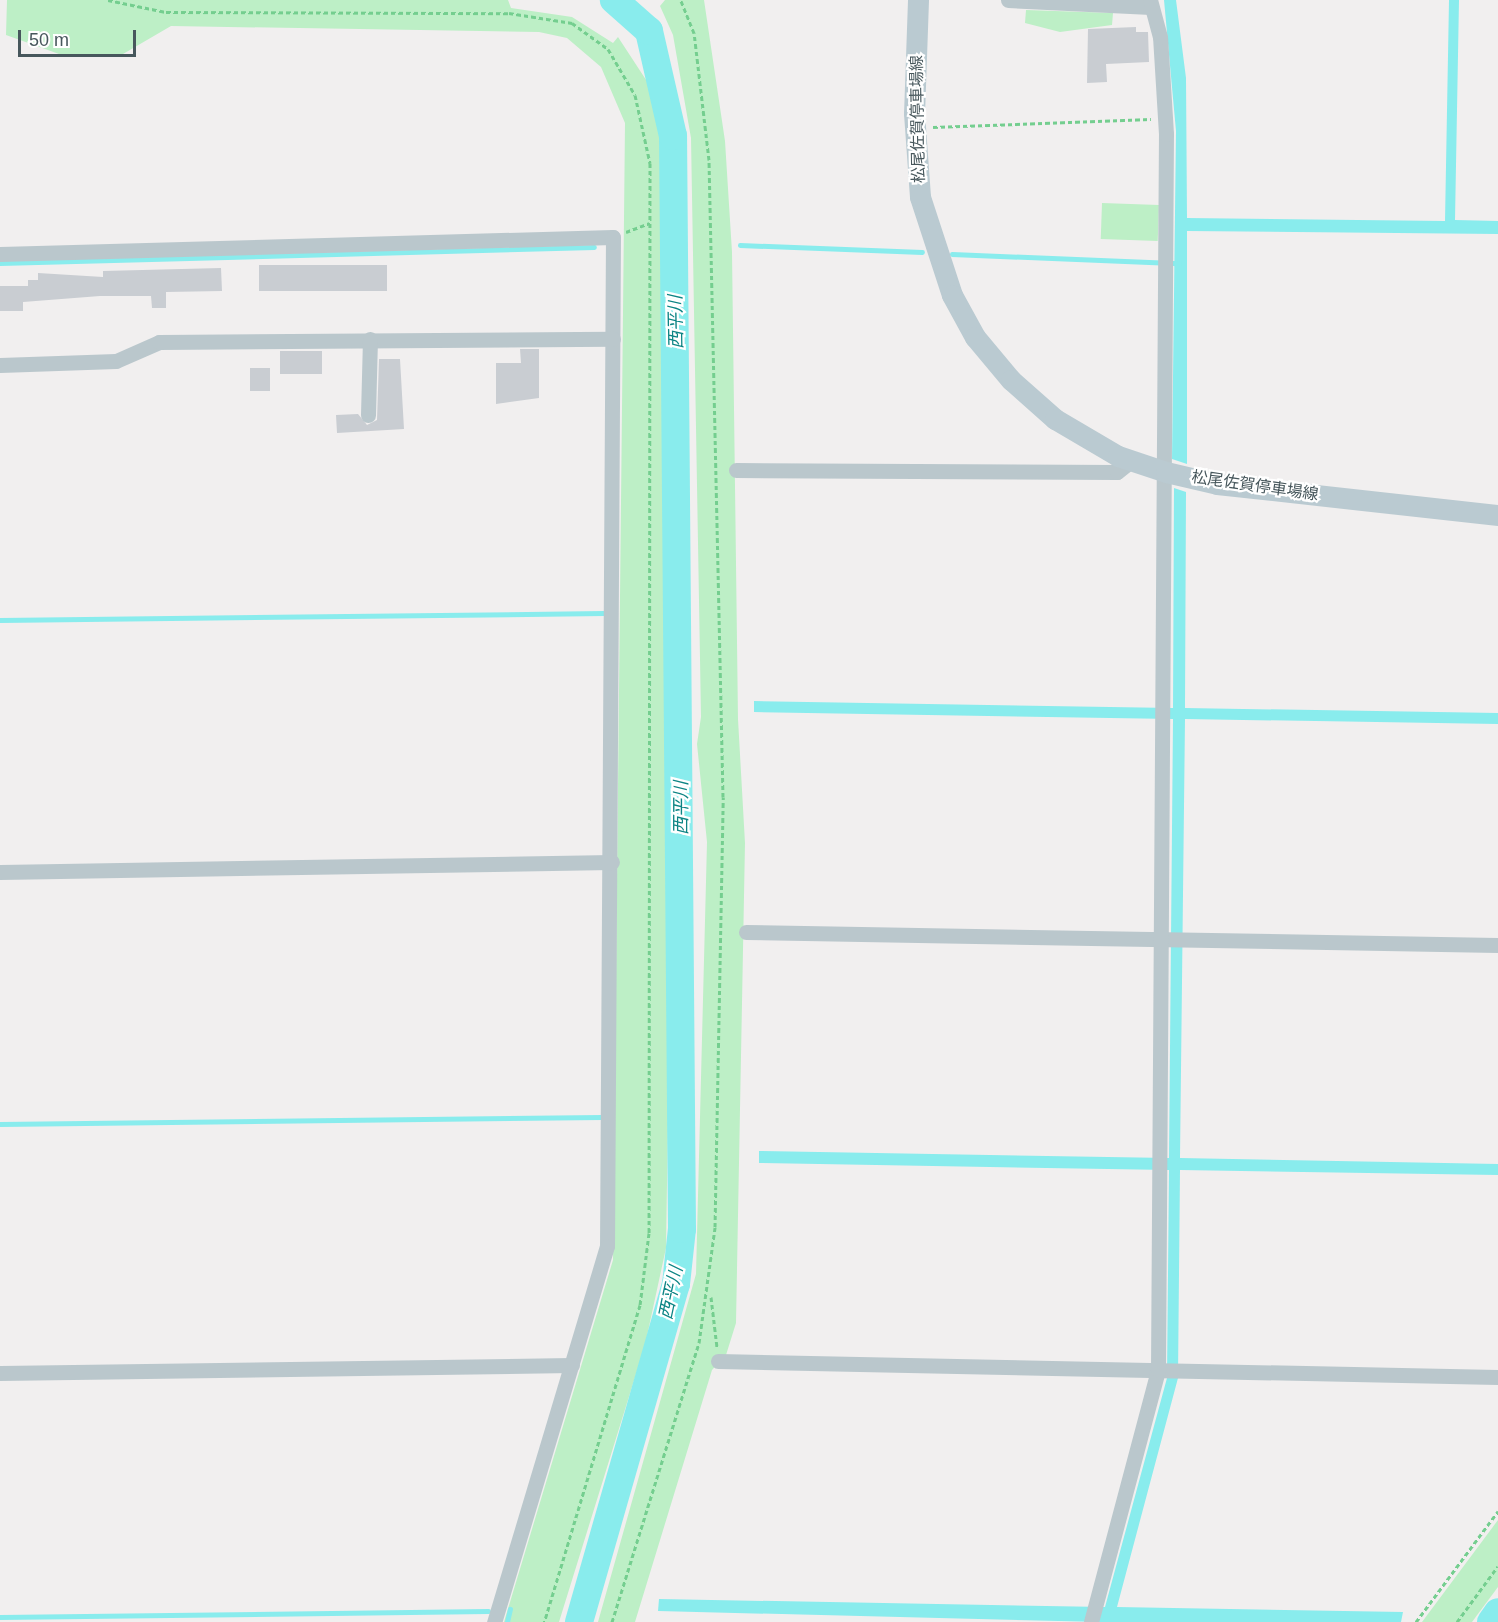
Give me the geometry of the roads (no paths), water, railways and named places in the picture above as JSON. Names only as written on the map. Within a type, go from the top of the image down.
[{"type":"main road","name":"松尾佐賀停車場線","points":[[918,0],[915,128],[920,196],[935,256],[975,337],[1011,380],[1055,419],[1131,461],[1217,484],[1498,514]]},
{"type":"street","points":[[1008,0],[1150,4],[1160,38],[1165,119],[1166,472],[1158,1370],[1092,1622]]},
{"type":"street","points":[[0,254],[613,237],[612,862],[607,1246],[494,1622]]},
{"type":"street","points":[[368,415],[370,339]]},
{"type":"street","points":[[0,365],[116,361],[159,342],[613,339]]},
{"type":"street","points":[[736,471],[1118,471],[1131,461]]},
{"type":"street","points":[[0,872],[612,862]]},
{"type":"street","points":[[746,932],[1498,945]]},
{"type":"street","points":[[718,1361],[1498,1377]]},
{"type":"street","points":[[0,1373],[572,1365]]},
{"type":"water","points":[[1164,0],[1176,0],[1186,78],[1187,218],[1445,221],[1449,0],[1459,0],[1455,220],[1498,221],[1498,234],[1187,231],[1187,464],[1172,459],[1176,131]]},
{"type":"water","points":[[1174,488],[1186,492],[1185,708],[1498,713],[1498,724],[1185,719],[1180,1158],[1498,1164],[1498,1175],[1180,1170],[1178,1378],[1117,1607],[1403,1612],[1401,1622],[1101,1622],[658,1611],[659,1599],[1105,1607],[1167,1378],[1169,1170],[759,1163],[759,1151],[1169,1158],[1173,719],[754,712],[754,701],[1173,708]]},
{"type":"waterway","name":"西平川","points":[[579,1622],[676,1284],[682,1229],[673,136],[649,31],[614,0]]},
{"type":"waterway","points":[[740,245],[922,252]]},
{"type":"waterway","points":[[0,263],[594,247]]},
{"type":"waterway","points":[[952,254],[1179,263]]},
{"type":"waterway","points":[[0,620],[604,613]]},
{"type":"waterway","points":[[0,1124],[602,1117]]},
{"type":"waterway","points":[[507,1622],[510,1609]]},
{"type":"waterway","points":[[0,1617],[488,1611]]},
{"type":"waterway","points":[[1491,1622],[1498,1612]]}]
